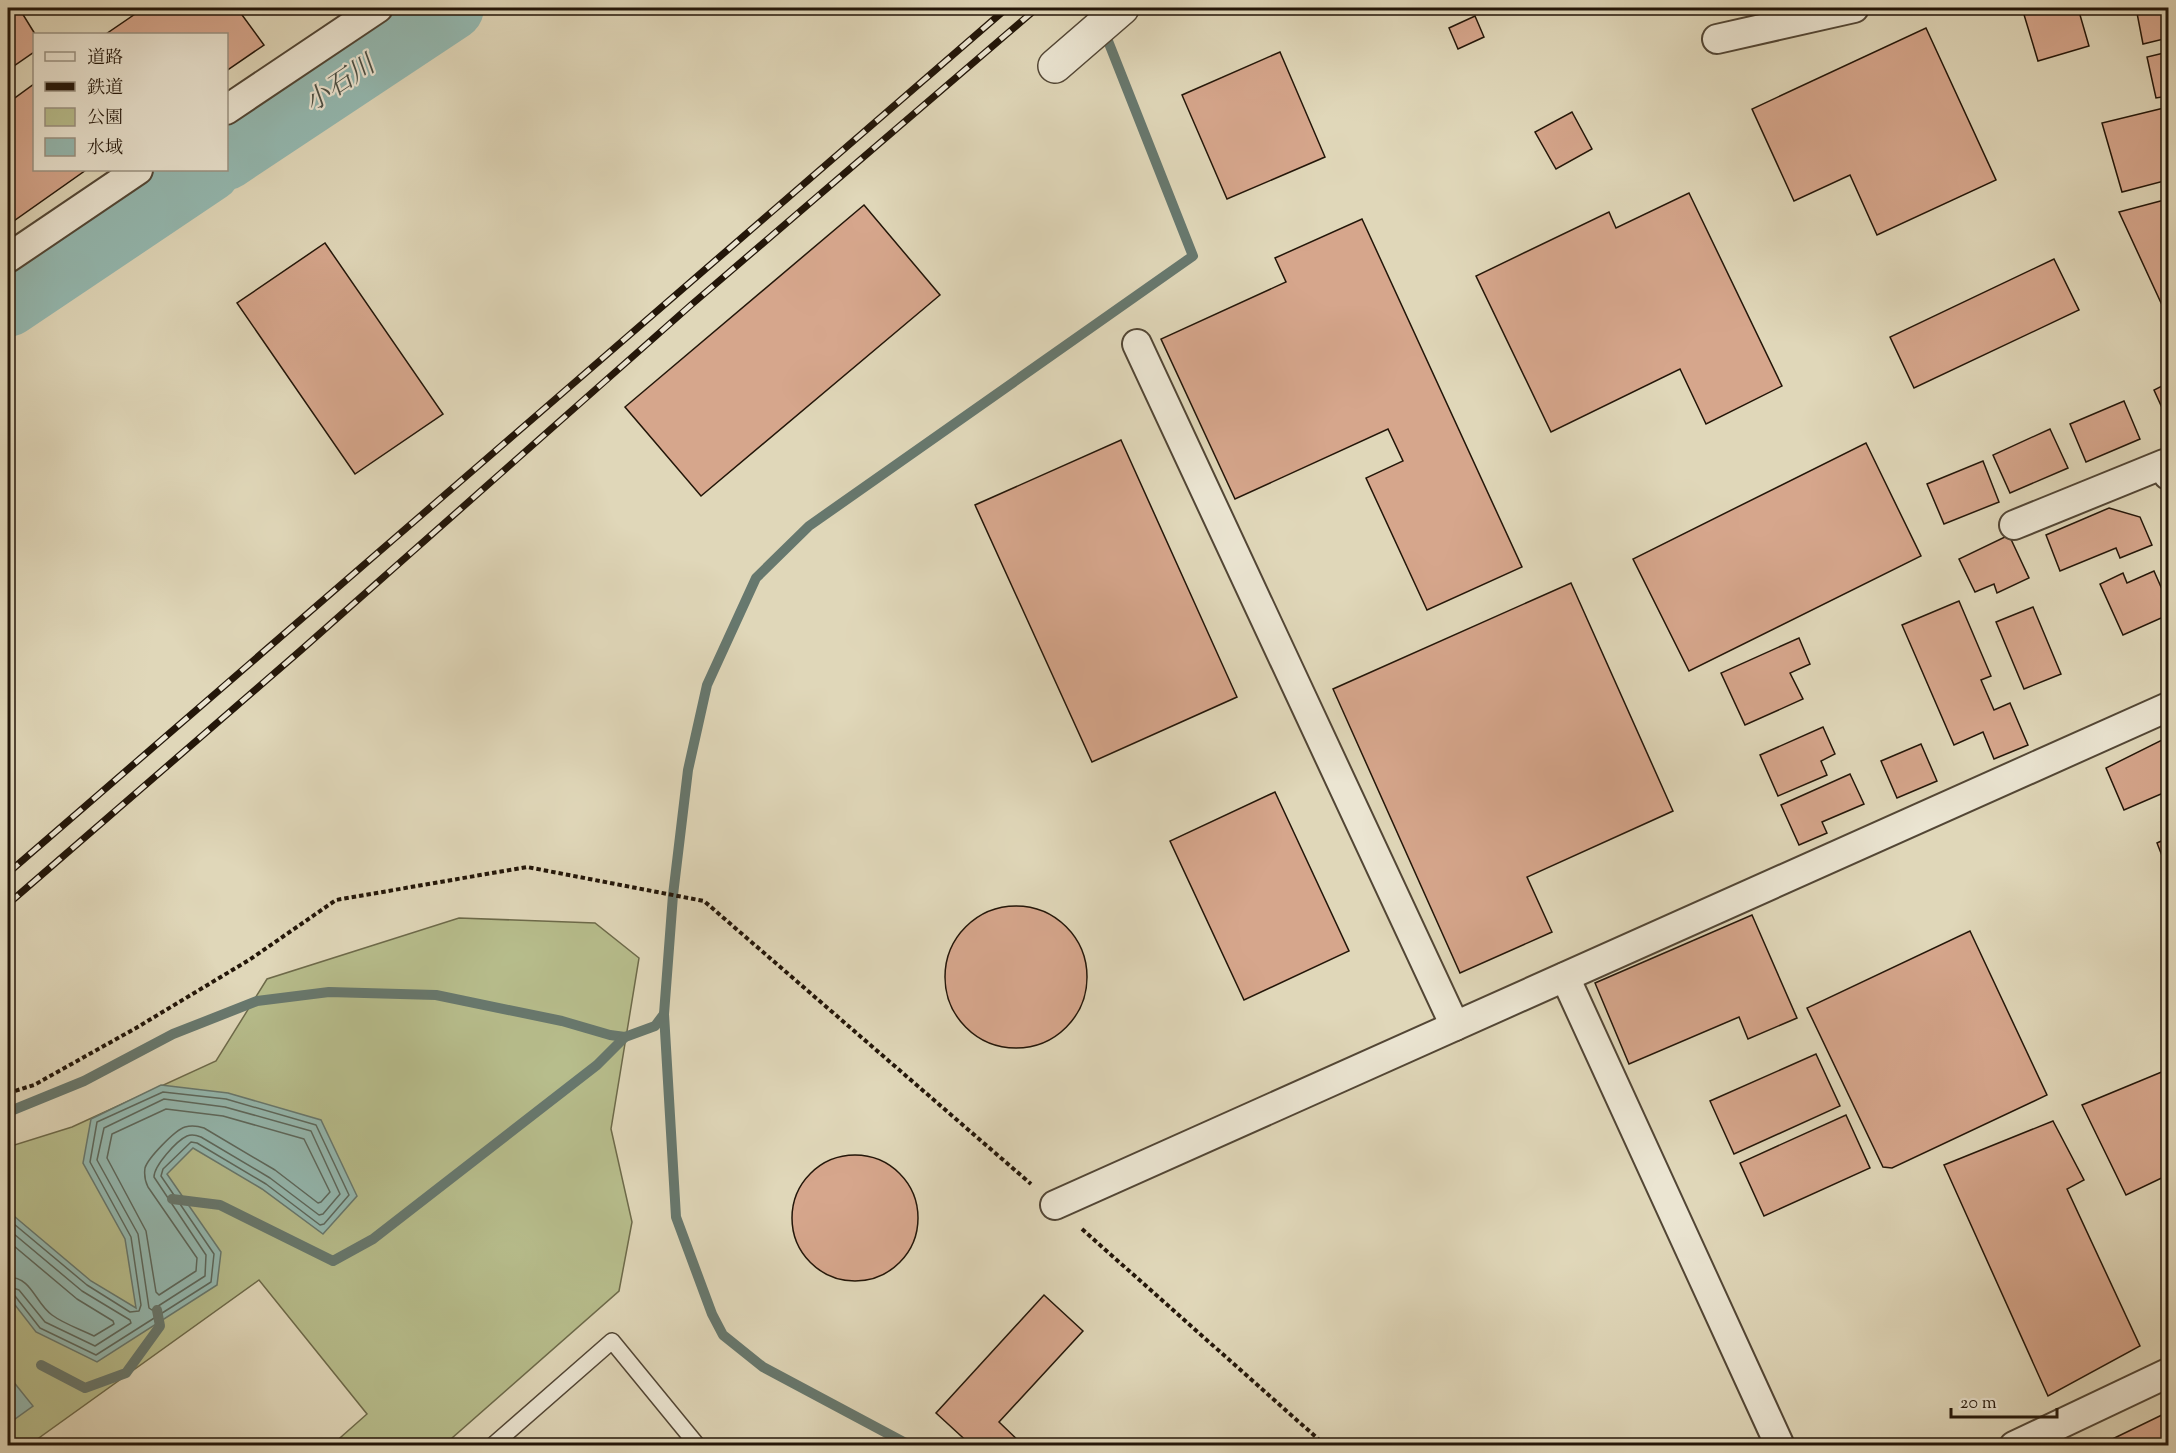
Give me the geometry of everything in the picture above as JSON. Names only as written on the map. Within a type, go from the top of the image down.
[{"type":"street","points":[[228,109],[378,8]]},
{"type":"street","points":[[1055,66],[1122,8]]},
{"type":"street","points":[[1717,39],[1854,8]]},
{"type":"street","points":[[8,258],[137,171]]},
{"type":"street","points":[[1137,344],[1455,1026]]},
{"type":"street","points":[[2013,525],[2164,464],[2169,475]]},
{"type":"street","points":[[1055,1205],[2169,707]]},
{"type":"street","points":[[1565,977],[1780,1446]]},
{"type":"street","points":[[2013,1446],[2169,1373]]},
{"type":"lane","points":[[492,1446],[612,1341],[698,1446]]},
{"type":"path","points":[[8,1093],[34,1085],[136,1028],[249,960],[336,900],[527,867],[704,900],[1055,1205],[1326,1446]]},
{"type":"green space","points":[[459,918],[595,923],[639,958],[611,1129],[632,1222],[619,1291],[444,1445],[332,1445],[367,1414],[259,1280],[29,1445],[12,1445],[8,1439],[8,1147],[72,1127],[216,1061],[267,979]]},
{"type":"water","points":[[161,1085],[228,1093],[321,1120],[357,1196],[323,1234],[262,1189],[193,1148],[167,1174],[221,1252],[217,1285],[97,1362],[36,1332],[8,1296],[8,1211],[91,1281],[136,1308],[125,1239],[83,1163],[91,1119]]},
{"type":"water","points":[[8,1375],[33,1406],[8,1424]]},
{"type":"building","points":[[8,8],[19,8],[34,33],[33,53],[8,70]]},
{"type":"building","points":[[144,8],[237,8],[264,45],[228,70],[228,33],[107,33]]},
{"type":"building","points":[[2022,8],[2078,8],[2089,46],[2038,61]]},
{"type":"building","points":[[2136,8],[2168,8],[2168,38],[2143,44]]},
{"type":"building","points":[[1475,16],[1484,37],[1458,49],[1449,28]]},
{"type":"building","points":[[1926,28],[1996,180],[1877,235],[1850,175],[1794,201],[1752,109]]},
{"type":"building","points":[[1280,52],[1325,157],[1227,199],[1182,95]]},
{"type":"building","points":[[2168,52],[2168,96],[2156,98],[2147,57]]},
{"type":"building","points":[[33,85],[33,171],[85,171],[8,225],[8,103]]},
{"type":"building","points":[[2168,107],[2168,180],[2122,192],[2102,123]]},
{"type":"building","points":[[1572,112],[1592,149],[1556,169],[1535,132]]},
{"type":"building","points":[[1689,193],[1782,386],[1706,424],[1680,369],[1551,432],[1476,276],[1609,212],[1616,228]]},
{"type":"building","points":[[2168,199],[2168,318],[2119,212]]},
{"type":"building","points":[[864,205],[940,295],[701,496],[625,407]]},
{"type":"building","points":[[1362,219],[1522,567],[1427,610],[1366,478],[1403,461],[1388,429],[1235,499],[1161,339],[1286,282],[1275,258]]},
{"type":"building","points":[[325,243],[443,414],[355,474],[237,303]]},
{"type":"building","points":[[2054,259],[2079,310],[1914,388],[1890,337]]},
{"type":"building","points":[[2168,383],[2168,421],[2154,390]]},
{"type":"building","points":[[2124,401],[2140,439],[2086,462],[2070,424]]},
{"type":"building","points":[[2050,429],[2068,468],[2010,493],[1993,455]]},
{"type":"building","points":[[1121,440],[1237,697],[1092,762],[975,505]]},
{"type":"building","points":[[1866,443],[1921,556],[1689,671],[1633,559]]},
{"type":"building","points":[[1983,461],[1999,502],[1944,524],[1927,484]]},
{"type":"building","points":[[2109,508],[2140,517],[2152,545],[2120,558],[2116,548],[2060,571],[2046,535]]},
{"type":"building","points":[[2009,535],[2029,578],[1997,593],[1994,584],[1975,592],[1959,559]]},
{"type":"building","points":[[2154,571],[2168,603],[2168,615],[2123,635],[2100,584],[2123,573],[2127,583]]},
{"type":"building","points":[[1571,583],[1673,811],[1527,877],[1552,932],[1460,973],[1333,689]]},
{"type":"building","points":[[1959,601],[1991,676],[1981,680],[1994,710],[2010,703],[2028,745],[1994,759],[1983,732],[1954,745],[1902,625]]},
{"type":"building","points":[[2033,607],[2061,674],[2024,689],[1996,622]]},
{"type":"building","points":[[1799,638],[1810,664],[1790,673],[1803,699],[1745,725],[1721,673]]},
{"type":"building","points":[[1823,727],[1835,754],[1821,761],[1827,775],[1778,796],[1760,755]]},
{"type":"building","points":[[2166,738],[2168,791],[2124,810],[2106,768]]},
{"type":"building","points":[[1921,744],[1937,781],[1897,798],[1881,761]]},
{"type":"building","points":[[1850,774],[1864,804],[1822,822],[1827,833],[1799,845],[1781,805]]},
{"type":"building","points":[[1275,792],[1349,951],[1244,1000],[1170,841]]},
{"type":"building","points":[[2168,838],[2168,871],[2157,843]]},
{"type":"building","points":[[1016,906],[1043,912],[1066,927],[1081,950],[1087,977],[1081,1004],[1066,1027],[1043,1042],[1016,1048],[989,1042],[966,1027],[951,1004],[945,977],[951,950],[966,927],[989,912]]},
{"type":"building","points":[[1752,915],[1797,1018],[1748,1039],[1739,1017],[1629,1064],[1595,983]]},
{"type":"building","points":[[1970,931],[2047,1095],[1892,1168],[1883,1167],[1807,1008]]},
{"type":"building","points":[[1816,1054],[1840,1106],[1734,1154],[1710,1101]]},
{"type":"building","points":[[2164,1071],[2168,1081],[2168,1175],[2126,1195],[2082,1105]]},
{"type":"building","points":[[1846,1115],[1870,1168],[1764,1216],[1740,1163]]},
{"type":"building","points":[[2053,1121],[2084,1180],[2067,1189],[2140,1346],[2048,1396],[1944,1165]]},
{"type":"building","points":[[855,1155],[879,1160],[899,1174],[913,1194],[918,1218],[913,1242],[899,1262],[879,1276],[855,1281],[831,1276],[811,1262],[797,1242],[792,1218],[797,1194],[811,1174],[831,1160]]},
{"type":"building","points":[[1044,1295],[1083,1331],[999,1422],[1024,1446],[972,1446],[936,1413]]},
{"type":"building","points":[[2168,1412],[2168,1446],[2098,1446]]},
{"type":"waterway","name":"小石川","points":[[228,157],[452,8]]},
{"type":"waterway","points":[[911,1446],[763,1367],[723,1335],[712,1314],[676,1217],[664,1014],[673,895],[688,770],[707,685],[756,578],[809,526],[1193,256],[1095,8]]},
{"type":"waterway","name":"小石川","points":[[8,305],[208,171]]},
{"type":"waterway","points":[[8,1112],[84,1081],[173,1034],[257,1001],[329,992],[436,995],[562,1021],[625,1037]]},
{"type":"waterway","points":[[172,1199],[220,1205],[333,1261],[373,1239],[597,1065],[625,1037],[655,1026],[664,1014]]},
{"type":"waterway","points":[[41,1365],[85,1388],[126,1373],[160,1326],[157,1310]]},
{"type":"railway","points":[[8,873],[1007,8]]},
{"type":"railway","points":[[8,904],[300,651],[691,305],[1037,8]]}]
